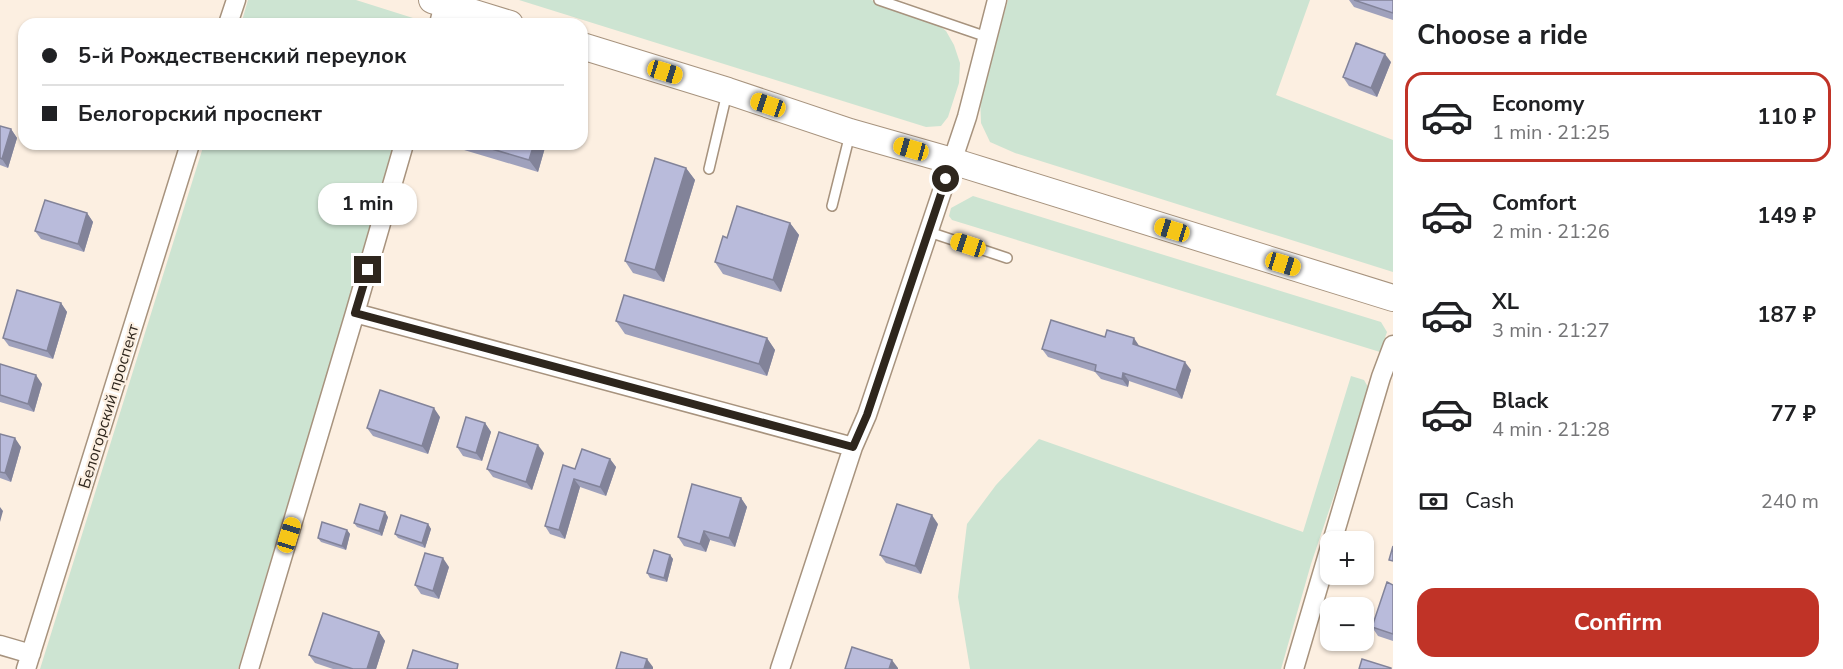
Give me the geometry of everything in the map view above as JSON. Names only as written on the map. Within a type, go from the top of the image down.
[{"type":"main road","points":[[438,9],[481,18]]},
{"type":"main road","points":[[588,48],[850,132],[952,161],[1393,298]]},
{"type":"street","points":[[230,18],[236,0]]},
{"type":"street","points":[[780,669],[853,447],[867,415],[967,117],[997,0]]},
{"type":"street","name":"Белогорский проспект","points":[[28,661],[188,150]]},
{"type":"street","points":[[249,669],[402,150]]},
{"type":"street","points":[[355,313],[853,447]]},
{"type":"street","points":[[1335,531],[1381,377],[1393,345]]},
{"type":"street","points":[[1294,669],[1320,581]]},
{"type":"street","points":[[0,645],[28,661]]},
{"type":"lane","points":[[879,0],[987,37]]},
{"type":"lane","points":[[709,169],[728,91]]},
{"type":"lane","points":[[832,206],[850,132]]},
{"type":"lane","points":[[929,232],[1007,258]]},
{"type":"green space","points":[[248,0],[356,0],[413,18],[243,18]]},
{"type":"green space","points":[[519,0],[871,0],[931,19],[946,31],[960,63],[959,83],[948,117],[941,126],[926,127],[588,22],[588,18],[577,18]]},
{"type":"green space","points":[[1008,0],[1310,0],[1276,95],[1393,140],[1393,272],[1015,153],[990,142],[981,123],[980,96]]},
{"type":"green space","points":[[202,150],[394,150],[238,669],[40,669]]},
{"type":"green space","points":[[973,196],[1381,322],[1387,332],[1380,352],[952,220],[949,216],[951,208]]},
{"type":"green space","points":[[1351,376],[1364,380],[1368,387],[1366,401],[1322,531],[1320,531],[1281,669],[970,669],[958,597],[967,524],[996,485],[1039,439],[1303,532]]},
{"type":"building","points":[[1354,0],[1393,0],[1393,13]]},
{"type":"building","points":[[1356,43],[1385,54],[1371,88],[1343,77]]},
{"type":"building","points":[[0,126],[11,129],[2,159],[0,158]]},
{"type":"building","points":[[495,150],[532,150],[529,160]]},
{"type":"building","points":[[655,158],[686,168],[655,270],[625,261]]},
{"type":"building","points":[[45,200],[87,213],[78,244],[35,231]]},
{"type":"building","points":[[737,206],[790,223],[773,280],[715,262],[723,236],[727,238]]},
{"type":"building","points":[[17,290],[61,303],[47,351],[3,338]]},
{"type":"building","points":[[624,295],[767,338],[759,364],[616,321]]},
{"type":"building","points":[[1051,320],[1105,337],[1107,330],[1134,338],[1133,344],[1185,362],[1176,390],[1123,373],[1122,379],[1095,371],[1096,365],[1042,349]]},
{"type":"building","points":[[0,364],[36,375],[28,404],[0,395]]},
{"type":"building","points":[[380,390],[434,408],[422,446],[367,428]]},
{"type":"building","points":[[466,417],[485,423],[476,453],[457,447]]},
{"type":"building","points":[[499,432],[538,445],[526,482],[487,469]]},
{"type":"building","points":[[0,434],[15,438],[5,473],[0,472]]},
{"type":"building","points":[[582,449],[610,459],[600,487],[574,479],[559,530],[545,526],[563,465],[575,469]]},
{"type":"building","points":[[692,484],[741,498],[729,538],[704,531],[700,544],[678,537]]},
{"type":"building","points":[[360,504],[385,512],[379,531],[354,523]]},
{"type":"building","points":[[897,504],[932,515],[915,566],[880,555]]},
{"type":"building","points":[[401,515],[428,524],[422,543],[395,534]]},
{"type":"building","points":[[322,522],[347,530],[342,546],[318,538]]},
{"type":"building","points":[[1393,546],[1393,561],[1389,560]]},
{"type":"building","points":[[654,550],[670,555],[664,578],[647,573]]},
{"type":"building","points":[[425,553],[443,558],[433,591],[415,585]]},
{"type":"building","points":[[1387,582],[1393,585],[1393,634],[1374,628],[1374,621]]},
{"type":"building","points":[[323,613],[379,632],[367,669],[353,669],[309,655]]},
{"type":"building","points":[[852,647],[892,660],[889,669],[845,669]]},
{"type":"building","points":[[413,650],[458,664],[457,669],[407,669]]},
{"type":"building","points":[[621,652],[647,659],[644,669],[616,669]]},
{"type":"building","points":[[1362,659],[1391,668],[1391,669],[1359,669]]},
{"type":"route","points":[[368,270],[355,313],[853,447],[867,415],[946,179]]}]
